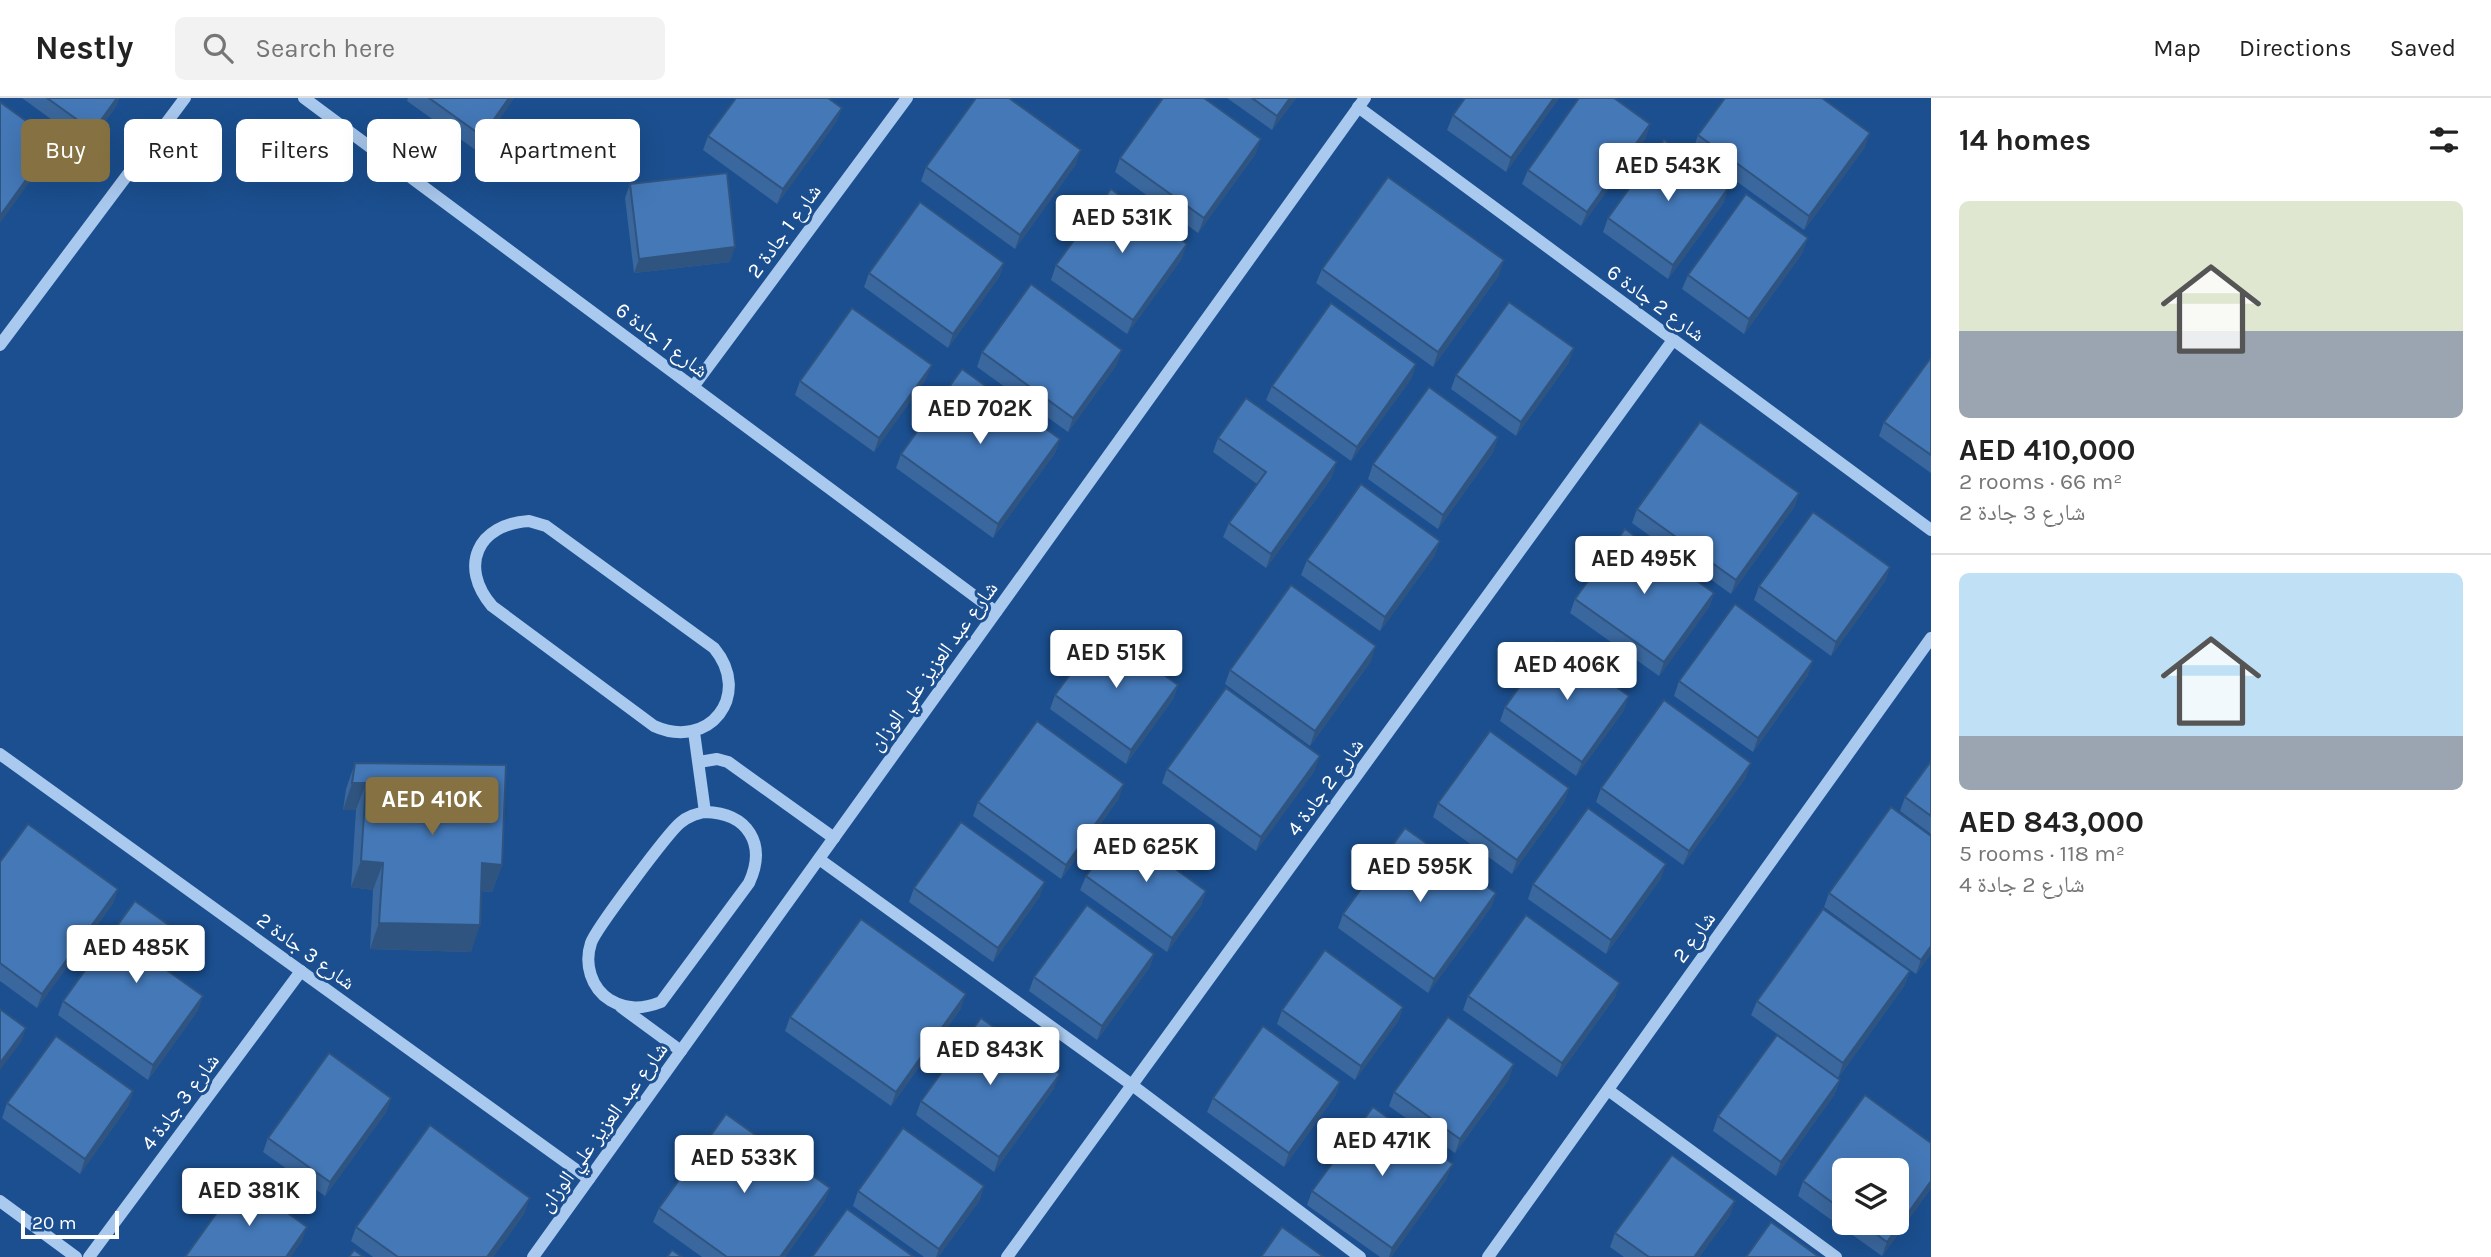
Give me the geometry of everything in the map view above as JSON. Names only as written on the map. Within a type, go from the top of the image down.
[{"type":"street","points":[[0,345],[185,98]]},
{"type":"street","name":"شارع 1 جادة 6","points":[[304,98],[996,612]]},
{"type":"street","name":"شارع 1 جادة 2","points":[[693,387],[906,98]]},
{"type":"street","name":"شارع 2 جادة 6","points":[[1361,103],[1931,530]]},
{"type":"street","name":"شارع عبد العزيز علي الوزان","points":[[533,1257],[1361,103]]},
{"type":"street","name":"شارع 2 جادة 4","points":[[1007,1257],[1674,340]]},
{"type":"street","points":[[529,520],[546,526],[715,648],[724,660],[729,674],[728,696],[719,716],[708,726],[694,732],[680,734],[654,726],[492,606],[481,593],[475,575],[476,558],[483,541],[495,529],[511,522],[529,520]]},
{"type":"street","name":"شارع 2","points":[[1488,1257],[1931,638]]},
{"type":"street","points":[[694,732],[705,812]]},
{"type":"street","points":[[699,762],[717,759],[728,762],[834,838]]},
{"type":"street","name":"شارع 3 جادة 2","points":[[2,761],[301,971],[589,1179]]},
{"type":"street","points":[[618,1005],[647,1007],[661,1002],[749,883],[755,870],[757,855],[746,827],[734,817],[720,812],[692,815],[672,832],[593,937],[588,958],[590,973],[596,986],[606,997],[681,1051]]},
{"type":"street","points":[[819,859],[1132,1085],[1360,1257]]},
{"type":"street","name":"شارع 3 جادة 4","points":[[89,1257],[301,971]]},
{"type":"street","points":[[1608,1090],[1836,1257]]},
{"type":"street","points":[[0,1201],[76,1257]]},
{"type":"building","points":[[47,98],[117,98],[102,119],[76,119]]},
{"type":"building","points":[[429,98],[509,98],[494,119],[475,119],[475,131]]},
{"type":"building","points":[[736,98],[828,98],[842,108],[783,189],[708,136]]},
{"type":"building","points":[[976,98],[1009,98],[1081,150],[1020,235],[926,167]]},
{"type":"building","points":[[1163,98],[1204,98],[1261,139],[1204,218],[1120,158]]},
{"type":"building","points":[[1252,98],[1290,98],[1277,116]]},
{"type":"building","points":[[1465,98],[1554,98],[1511,158],[1453,115]]},
{"type":"building","points":[[1579,98],[1614,98],[1650,124],[1587,212],[1528,170]]},
{"type":"building","points":[[1725,98],[1822,98],[1870,133],[1809,216],[1698,135]]},
{"type":"building","points":[[0,102],[24,119],[21,119],[21,182],[24,182],[0,216]]},
{"type":"building","points":[[1664,140],[1729,187],[1673,265],[1608,218]]},
{"type":"building","points":[[727,173],[735,247],[639,259],[630,184]]},
{"type":"building","points":[[1388,177],[1504,260],[1438,352],[1322,269]]},
{"type":"building","points":[[1111,189],[1187,244],[1133,320],[1056,265]]},
{"type":"building","points":[[1746,194],[1808,238],[1749,319],[1688,275]]},
{"type":"building","points":[[920,202],[1004,263],[953,334],[869,273]]},
{"type":"building","points":[[1031,284],[1122,350],[1073,418],[982,352]]},
{"type":"building","points":[[1509,302],[1574,348],[1521,422],[1456,375]]},
{"type":"building","points":[[1331,303],[1416,364],[1357,447],[1272,386]]},
{"type":"building","points":[[852,308],[932,365],[879,438],[800,381]]},
{"type":"building","points":[[1931,359],[1931,455],[1884,422]]},
{"type":"building","points":[[962,369],[1060,439],[998,524],[901,454]]},
{"type":"building","points":[[1429,387],[1498,437],[1443,515],[1373,464]]},
{"type":"building","points":[[1246,398],[1337,462],[1271,554],[1229,523],[1266,472],[1218,438]]},
{"type":"building","points":[[1700,422],[1799,493],[1736,580],[1637,509]]},
{"type":"building","points":[[1361,484],[1440,541],[1385,617],[1307,560]]},
{"type":"building","points":[[1813,512],[1890,567],[1836,642],[1759,586]]},
{"type":"building","points":[[1625,529],[1714,593],[1664,662],[1575,599]]},
{"type":"building","points":[[1291,585],[1376,646],[1315,731],[1230,670]]},
{"type":"building","points":[[1735,604],[1813,661],[1758,738],[1679,681]]},
{"type":"building","points":[[1102,630],[1178,685],[1131,750],[1055,695]]},
{"type":"building","points":[[1552,641],[1629,696],[1582,762],[1505,707]]},
{"type":"building","points":[[1226,688],[1320,756],[1261,837],[1167,769]]},
{"type":"building","points":[[1664,700],[1751,763],[1689,851],[1601,788]]},
{"type":"building","points":[[1037,721],[1124,784],[1066,865],[978,802]]},
{"type":"building","points":[[1490,731],[1569,788],[1517,860],[1438,803]]},
{"type":"building","points":[[1931,761],[1931,816],[1905,797]]},
{"type":"building","points":[[355,763],[506,765],[502,865],[482,863],[480,925],[379,923],[383,863],[361,861],[366,783],[352,783]]},
{"type":"building","points":[[1891,807],[1931,836],[1931,946],[1921,960],[1829,893]]},
{"type":"building","points":[[1588,808],[1666,864],[1611,940],[1533,884]]},
{"type":"building","points":[[961,822],[1045,882],[998,948],[914,888]]},
{"type":"building","points":[[28,824],[118,889],[42,994],[0,963],[0,862]]},
{"type":"building","points":[[1405,828],[1496,893],[1434,979],[1343,914]]},
{"type":"building","points":[[1120,829],[1206,891],[1172,938],[1086,876]]},
{"type":"building","points":[[135,901],[187,938],[164,968],[203,996],[153,1065],[63,1001]]},
{"type":"building","points":[[1087,905],[1154,954],[1102,1026],[1034,977]]},
{"type":"building","points":[[1823,909],[1910,971],[1843,1063],[1757,1001]]},
{"type":"building","points":[[1526,915],[1620,983],[1562,1063],[1468,996]]},
{"type":"building","points":[[861,919],[966,994],[896,1092],[790,1017]]},
{"type":"building","points":[[1325,950],[1403,1007],[1361,1066],[1282,1010]]},
{"type":"building","points":[[0,1009],[26,1028],[0,1063]]},
{"type":"building","points":[[1448,1017],[1514,1064],[1460,1139],[1394,1092]]},
{"type":"building","points":[[981,1018],[1060,1074],[999,1157],[921,1101]]},
{"type":"building","points":[[1263,1026],[1340,1082],[1289,1153],[1213,1098]]},
{"type":"building","points":[[1777,1035],[1840,1080],[1781,1162],[1718,1116]]},
{"type":"building","points":[[56,1036],[133,1091],[85,1159],[7,1103]]},
{"type":"building","points":[[329,1053],[391,1098],[330,1182],[268,1138]]},
{"type":"building","points":[[1865,1095],[1931,1143],[1931,1181],[1909,1212],[1909,1158],[1832,1158],[1832,1202],[1803,1181]]},
{"type":"building","points":[[1373,1107],[1453,1164],[1392,1248],[1312,1191]]},
{"type":"building","points":[[726,1114],[830,1188],[780,1257],[727,1257],[659,1208]]},
{"type":"building","points":[[430,1125],[530,1198],[487,1257],[398,1257],[356,1227]]},
{"type":"building","points":[[903,1128],[984,1186],[939,1249],[858,1191]]},
{"type":"building","points":[[1672,1155],[1735,1201],[1694,1257],[1649,1257],[1615,1233]]},
{"type":"building","points":[[241,1179],[307,1227],[286,1257],[185,1257]]},
{"type":"building","points":[[847,1209],[914,1257],[812,1257]]},
{"type":"building","points":[[1771,1222],[1819,1257],[1746,1257]]},
{"type":"building","points":[[1282,1227],[1324,1257],[1261,1257]]},
{"type":"building","points":[[1877,1235],[1892,1235],[1887,1242]]},
{"type":"building","points":[[354,1250],[364,1257],[349,1257]]},
{"type":"building","points":[[672,1250],[682,1257],[667,1257]]}]
